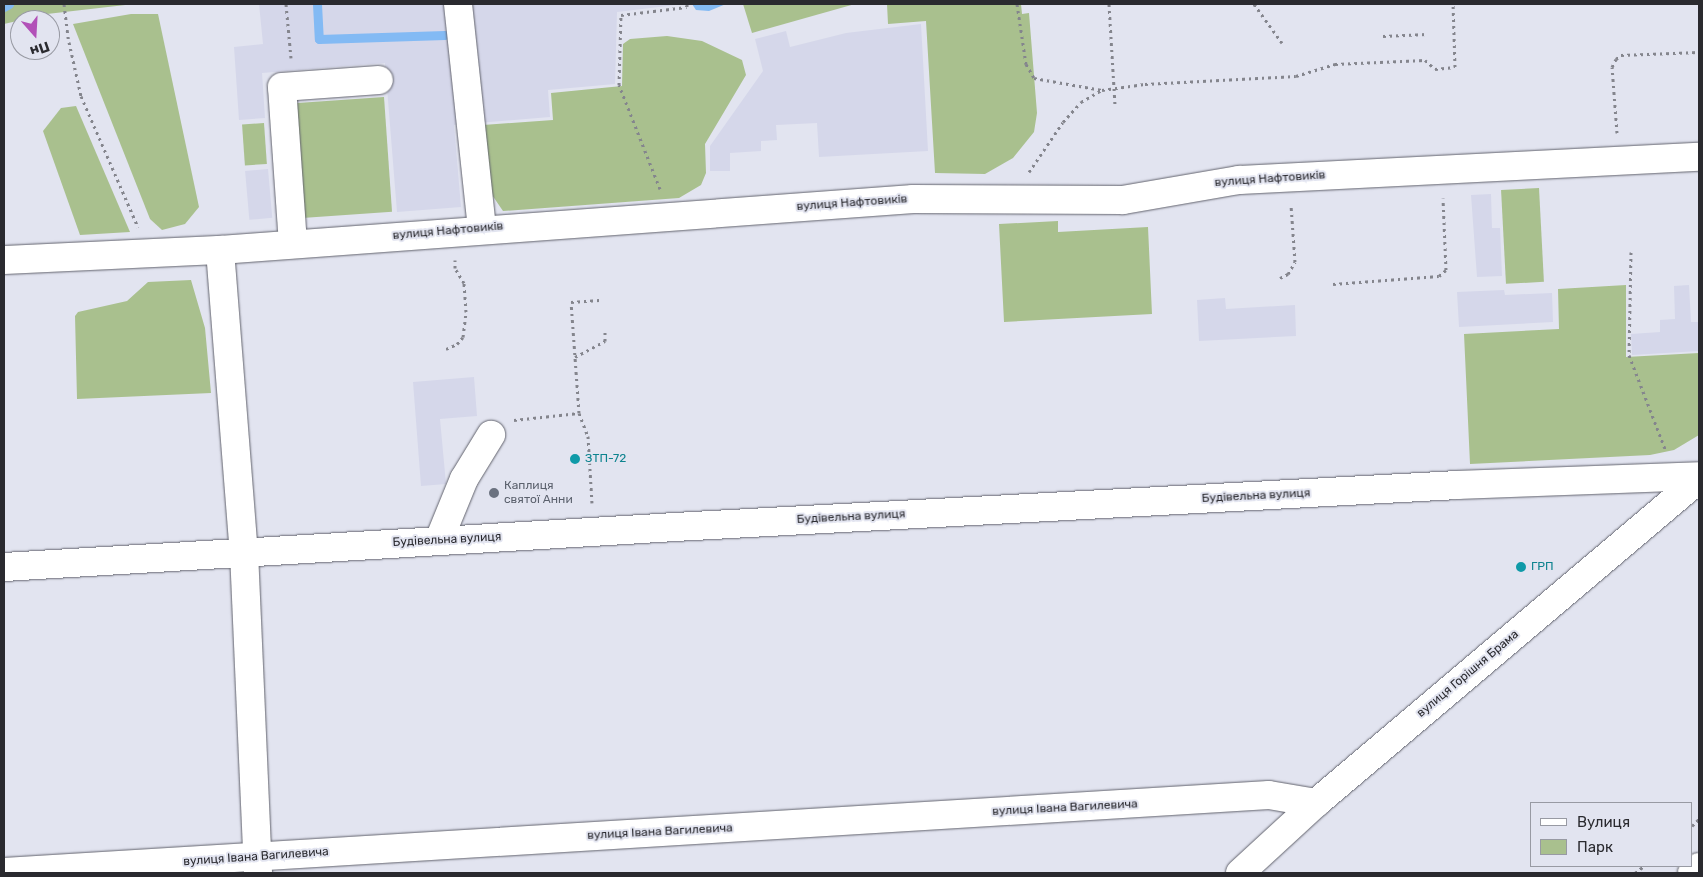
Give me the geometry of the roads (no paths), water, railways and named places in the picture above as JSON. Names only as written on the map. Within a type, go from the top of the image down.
[{"type":"street","points":[[458,4],[482,228]]},
{"type":"street","points":[[293,244],[282,87],[379,80]]},
{"type":"street","name":"вулиця Нафтовиків","points":[[4,260],[220,250],[482,228],[913,199],[1124,200],[1208,183],[1289,177],[1699,157]]},
{"type":"street","points":[[220,250],[244,552],[258,865]]},
{"type":"street","points":[[439,540],[464,479],[491,435]]},
{"type":"street","name":"Будівельна вулиця","points":[[4,567],[439,540],[1447,486],[1692,477]]},
{"type":"street","name":"вулиця Горішня Брама","points":[[1240,873],[1316,803],[1692,477]]},
{"type":"street","name":"вулиця Івана Вагилевича","points":[[4,872],[258,865],[1269,795],[1316,803]]},
{"type":"street","points":[[1692,873],[1699,867]]},
{"type":"water","points":[[692,4],[726,4],[709,11],[696,10]]},
{"type":"waterway","points":[[4,7],[9,4]]},
{"type":"waterway","points":[[317,4],[319,39],[445,35]]},
{"type":"place","name":"ЗТП-72","points":[[575,459]]},
{"type":"place","name":"Каплиця святої Анни","points":[[494,493]]},
{"type":"place","name":"ГРП","points":[[1521,567]]}]
